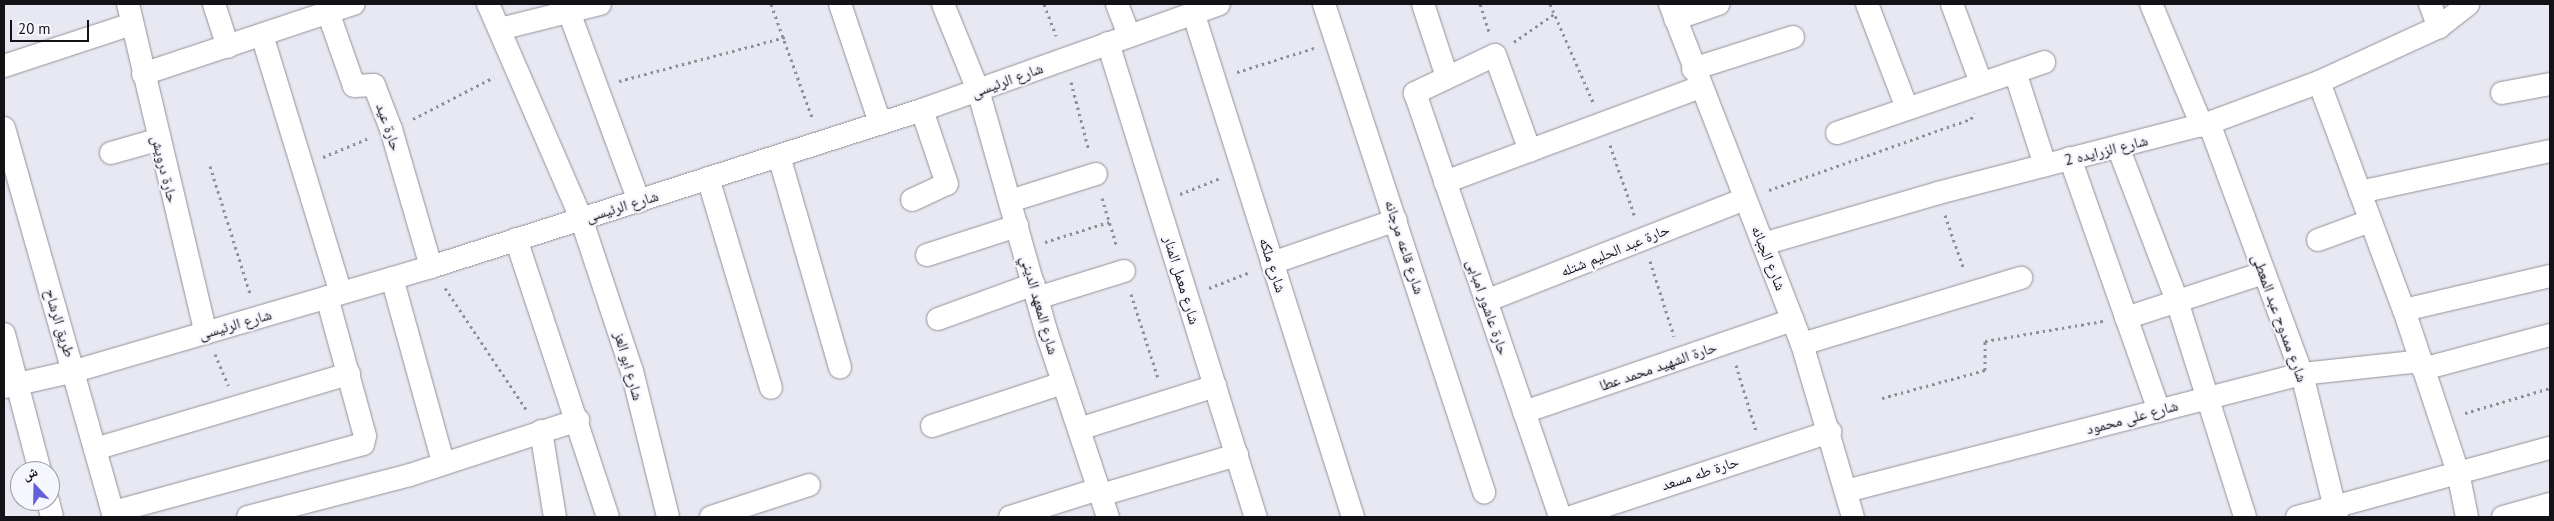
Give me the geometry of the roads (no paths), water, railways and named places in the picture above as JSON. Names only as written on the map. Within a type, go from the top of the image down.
[{"type":"street","points":[[214,4],[228,47]]},
{"type":"street","points":[[143,74],[354,4]]},
{"type":"street","name":"شارع ابو العز","points":[[488,4],[581,218],[631,367],[668,517]]},
{"type":"street","points":[[500,29],[600,4]]},
{"type":"street","points":[[840,4],[880,123]]},
{"type":"street","points":[[943,4],[978,90]]},
{"type":"street","points":[[1117,4],[1129,36]]},
{"type":"street","name":"شارع قاعه مرجانه","points":[[1324,4],[1484,492]]},
{"type":"street","points":[[1423,4],[1447,77],[1495,55],[1530,151]]},
{"type":"street","points":[[1672,11],[1718,4]]},
{"type":"street","points":[[1867,4],[1907,108]]},
{"type":"street","points":[[1952,4],[1981,83]]},
{"type":"street","points":[[2430,4],[2439,27]]},
{"type":"street","name":"شارع الزرايده 2","points":[[1763,244],[1938,193],[2205,124],[2319,82],[2439,27],[2468,4]]},
{"type":"street","name":"شارع ممدوح عبد المعطى","points":[[2157,5],[2302,374],[2336,512]]},
{"type":"street","name":"شارع الرئيسى","points":[[10,385],[75,371],[431,267],[922,110],[1208,7]]},
{"type":"street","name":"شارع ملكه","points":[[1208,7],[1215,79],[1353,517]]},
{"type":"street","name":"شارع الجبانه","points":[[1672,11],[1802,344],[1830,432],[1853,517]]},
{"type":"street","name":"حارة عيد","points":[[328,12],[354,86],[374,85],[391,129],[431,267]]},
{"type":"street","points":[[569,12],[595,87],[639,201]]},
{"type":"street","points":[[4,66],[130,14]]},
{"type":"street","name":"حارة درويش","points":[[130,14],[157,140],[206,333]]},
{"type":"street","points":[[113,515],[361,446],[365,436],[349,374],[334,295],[302,165],[262,35]]},
{"type":"street","points":[[1445,182],[1602,124],[1697,78],[1793,36]]},
{"type":"street","name":"شارع معمل المنار","points":[[1108,43],[1256,517]]},
{"type":"street","points":[[1837,133],[2044,62]]},
{"type":"street","points":[[2015,72],[2044,165]]},
{"type":"street","name":"حارة عاشور امبابى","points":[[1447,77],[1416,91],[1415,98],[1560,517]]},
{"type":"street","points":[[2319,82],[2404,310],[2458,472],[2467,517]]},
{"type":"street","points":[[2502,93],[2550,84]]},
{"type":"street","name":"شارع المعهد الديني","points":[[978,90],[1063,383],[1108,517]]},
{"type":"street","points":[[912,200],[947,184],[922,110]]},
{"type":"street","name":"طريق الرشاح","points":[[4,128],[75,371],[113,515]]},
{"type":"street","points":[[111,153],[157,140]]},
{"type":"street","points":[[2118,147],[2176,301],[2245,517]]},
{"type":"street","points":[[2360,192],[2550,151]]},
{"type":"street","points":[[779,156],[840,367]]},
{"type":"street","points":[[2070,158],[2159,411]]},
{"type":"street","points":[[1010,201],[1096,174]]},
{"type":"street","points":[[708,178],[771,388]]},
{"type":"street","name":"حارة عبد الحليم شتله","points":[[1486,301],[1745,199]]},
{"type":"street","points":[[1272,263],[1396,220]]},
{"type":"street","points":[[2318,240],[2370,221]]},
{"type":"street","points":[[927,255],[1017,226]]},
{"type":"street","points":[[516,240],[578,420],[608,517]]},
{"type":"street","points":[[938,319],[1035,291],[1124,271]]},
{"type":"street","points":[[2126,318],[2264,274]]},
{"type":"street","points":[[2404,310],[2550,276]]},
{"type":"street","points":[[392,278],[443,462]]},
{"type":"street","points":[[1802,344],[2021,278]]},
{"type":"street","name":"حارة الشهيد محمد عطا","points":[[1524,412],[1793,320]]},
{"type":"street","points":[[4,334],[10,385],[37,461]]},
{"type":"street","name":"شارع على محمود","points":[[1846,491],[2302,374],[2422,365],[2550,335]]},
{"type":"street","points":[[95,449],[349,374]]},
{"type":"street","points":[[932,426],[1063,383]]},
{"type":"street","points":[[1079,429],[1164,400],[1215,386]]},
{"type":"street","points":[[248,517],[410,475],[443,462],[578,420]]},
{"type":"street","points":[[541,431],[555,517]]},
{"type":"street","name":"حارة طه مسعد","points":[[1571,517],[1830,432]]},
{"type":"street","points":[[2297,517],[2336,512],[2458,472],[2550,448]]},
{"type":"street","points":[[1010,517],[1237,455]]},
{"type":"street","points":[[711,517],[809,484]]},
{"type":"street","points":[[2503,517],[2550,504]]}]
